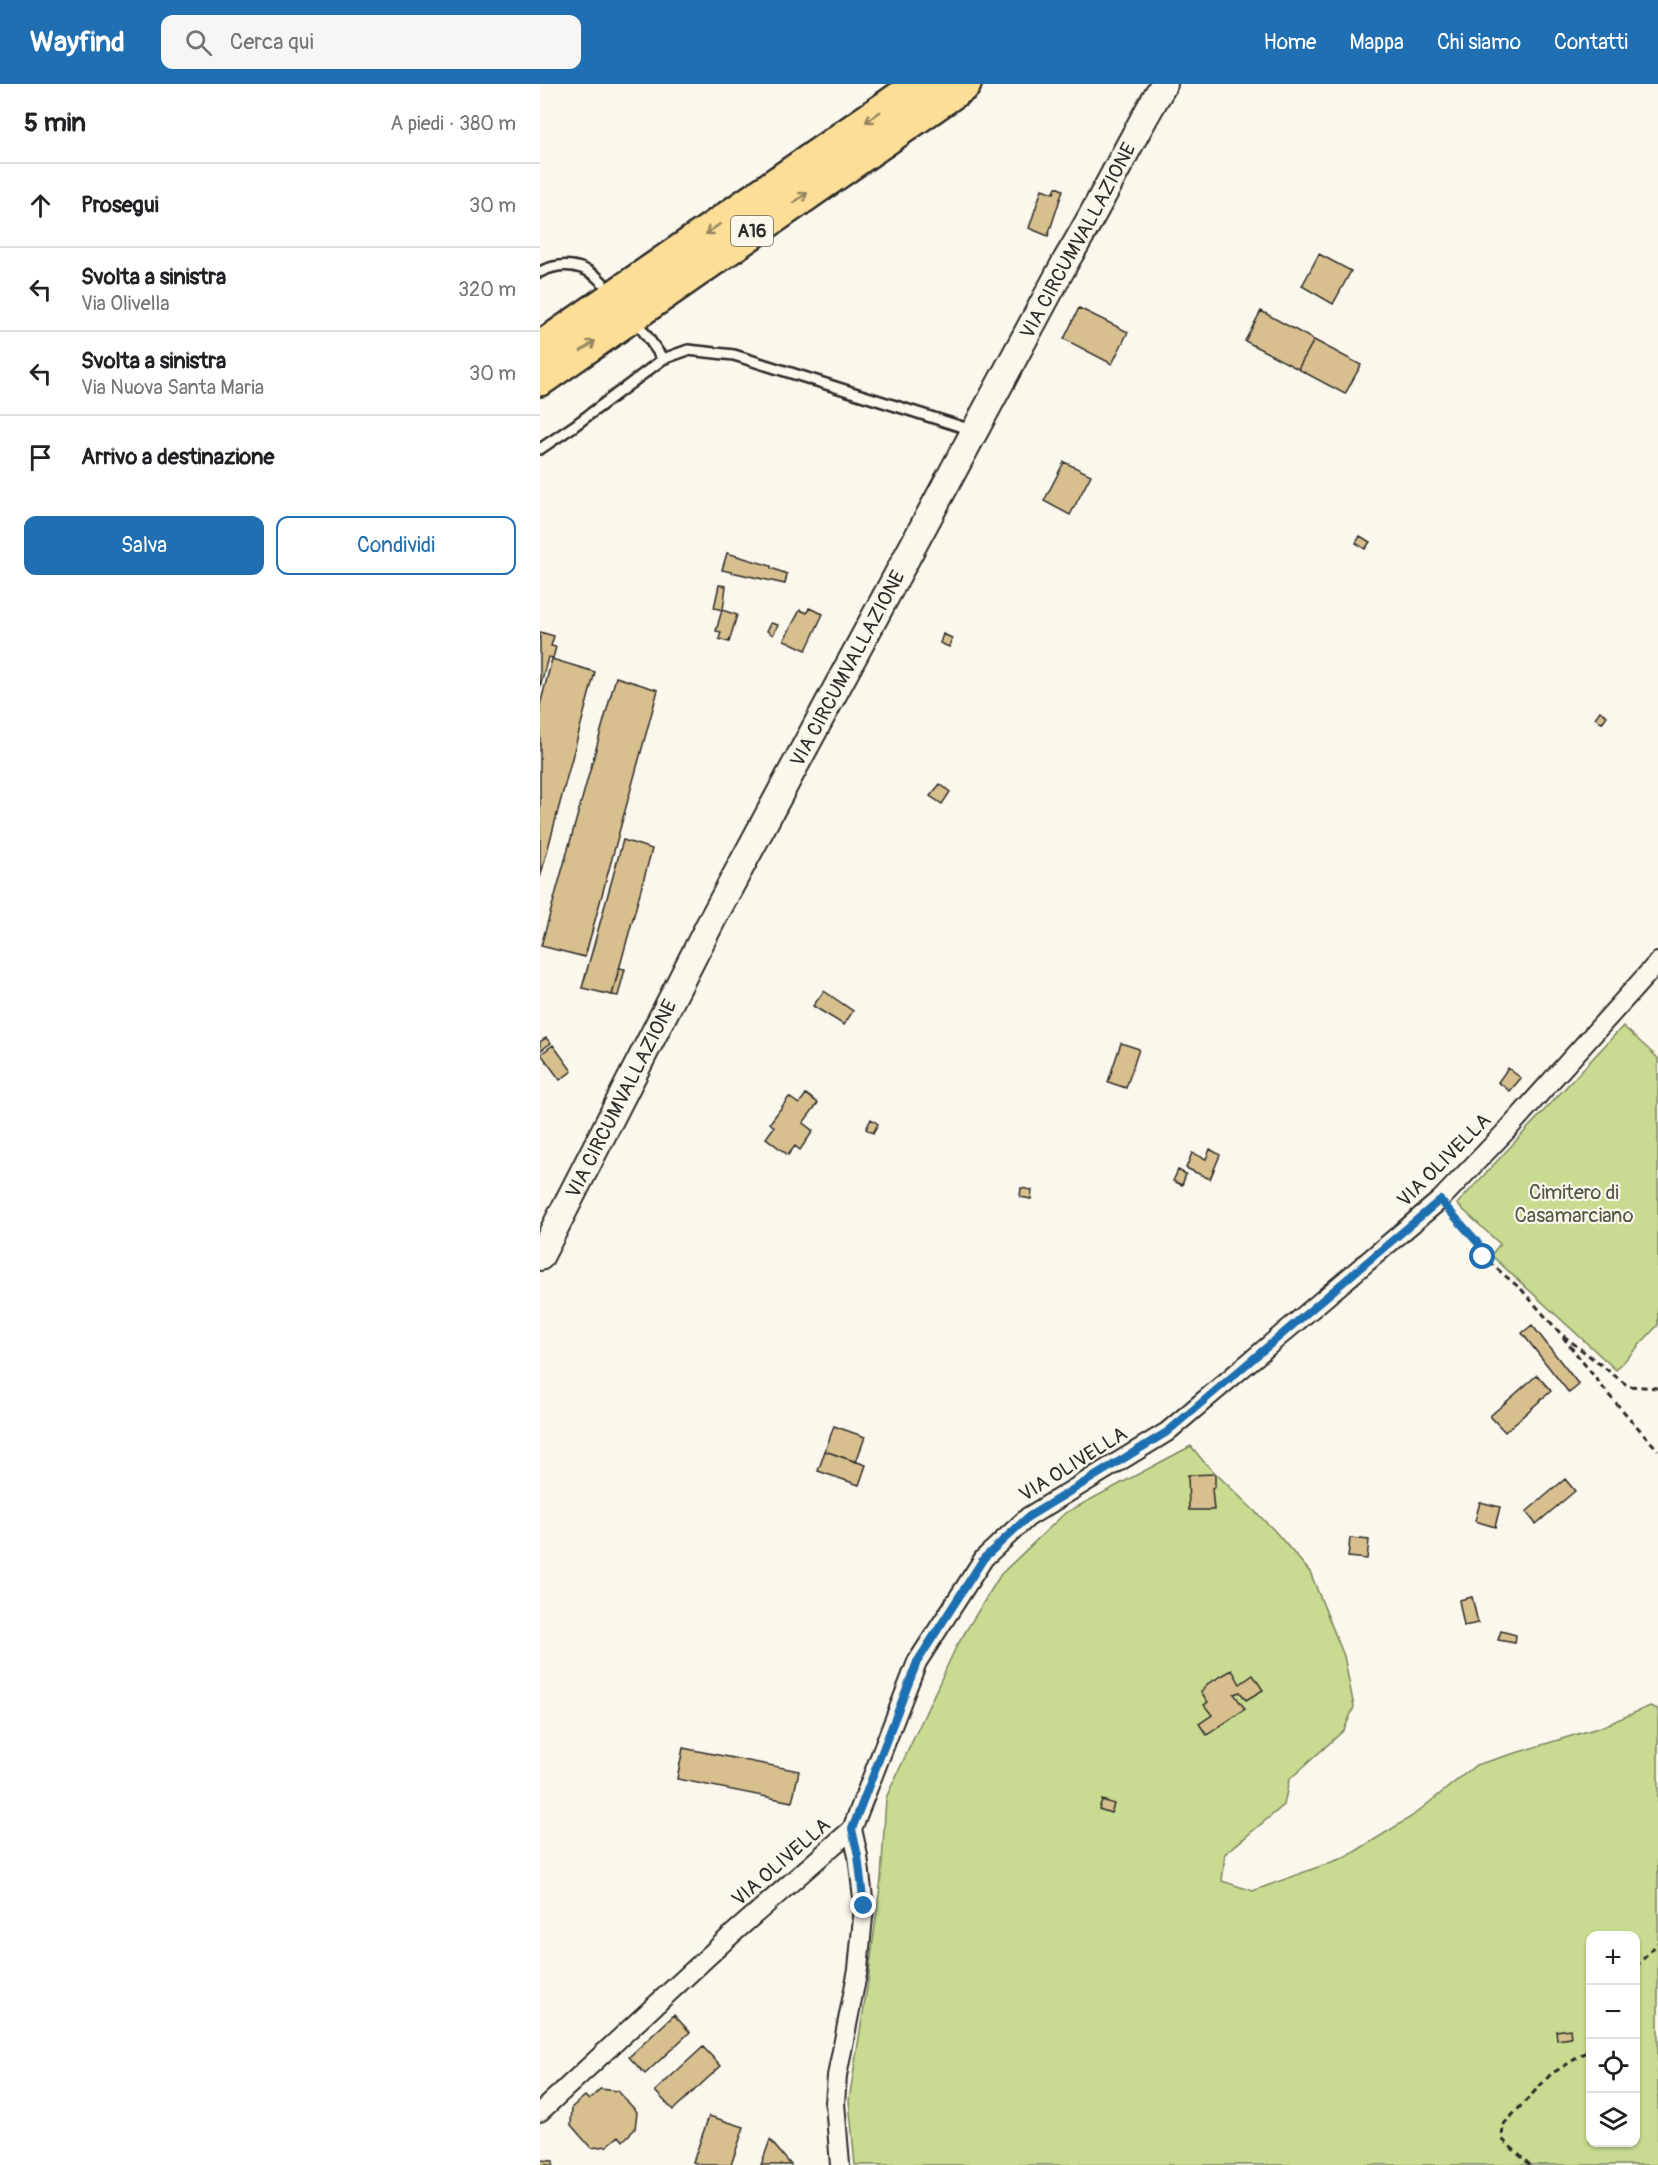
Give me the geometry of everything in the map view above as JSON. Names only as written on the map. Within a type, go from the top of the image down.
[{"type":"highway","name":"A16","points":[[540,349],[921,84]]},
{"type":"highway","name":"A16","points":[[540,379],[964,84]]},
{"type":"street","name":"VIA CIRCUMVALLAZIONE","points":[[540,1257],[712,920],[1067,259],[1094,215],[1140,123],[1164,84]]},
{"type":"street","name":"VIA OLIVELLA","points":[[540,2112],[729,1937],[852,1829],[917,1662],[984,1558],[1028,1517],[1167,1432],[1440,1200],[1509,1128],[1658,962]]},
{"type":"street","points":[[840,2165],[835,2103],[837,2076],[858,1969],[864,1906],[852,1829]]},
{"type":"lane","points":[[540,272],[572,265],[593,272],[602,282]]},
{"type":"lane","points":[[639,325],[663,359]]},
{"type":"lane","points":[[540,449],[583,420],[663,359],[688,350],[734,355],[976,431]]},
{"type":"path","points":[[1440,1200],[1478,1243],[1483,1257],[1521,1289],[1658,1450]]},
{"type":"path","points":[[1560,1333],[1628,1386],[1658,1388]]},
{"type":"path","points":[[1640,1962],[1658,1943]]},
{"type":"path","points":[[1530,2165],[1502,2139],[1503,2125],[1551,2074],[1586,2052]]},
{"type":"green space","name":"Cimitero di Casamarciano","points":[[1623,1026],[1658,1058],[1658,1325],[1616,1370],[1491,1255],[1500,1244],[1457,1204]]},
{"type":"green space","points":[[1191,1446],[1204,1462],[1273,1529],[1310,1572],[1344,1656],[1354,1707],[1344,1730],[1289,1780],[1284,1805],[1225,1854],[1222,1881],[1253,1891],[1348,1856],[1411,1817],[1476,1765],[1601,1727],[1650,1706],[1658,1709],[1658,2165],[855,2165],[849,2100],[881,1879],[886,1798],[956,1647],[1001,1574],[1065,1513]]},
{"type":"building","points":[[1056,187],[1063,190],[1048,236],[1029,228],[1042,189],[1054,193]]},
{"type":"building","points":[[1319,254],[1351,271],[1333,304],[1302,286]]},
{"type":"building","points":[[1079,308],[1128,332],[1112,364],[1064,339]]},
{"type":"building","points":[[1261,311],[1314,340],[1298,369],[1245,341]]},
{"type":"building","points":[[1314,340],[1361,365],[1345,394],[1298,369]]},
{"type":"building","points":[[1064,462],[1091,475],[1070,515],[1044,501]]},
{"type":"building","points":[[1360,536],[1370,542],[1365,549],[1356,543]]},
{"type":"building","points":[[727,553],[771,566],[787,574],[785,584],[722,570]]},
{"type":"building","points":[[719,585],[726,586],[723,610],[714,608]]},
{"type":"building","points":[[809,608],[823,614],[806,650],[784,640],[800,610],[807,613]]},
{"type":"building","points":[[722,610],[737,615],[729,642],[719,639],[721,632],[716,631]]},
{"type":"building","points":[[771,623],[778,625],[773,635],[767,631]]},
{"type":"building","points":[[540,632],[554,636],[551,646],[556,647],[553,658],[548,657],[540,687]]},
{"type":"building","points":[[943,634],[952,638],[949,647],[940,643]]},
{"type":"building","points":[[552,659],[595,672],[540,878],[540,705]]},
{"type":"building","points":[[616,677],[658,690],[585,957],[541,946]]},
{"type":"building","points":[[1600,711],[1607,716],[1602,723],[1595,718]]},
{"type":"building","points":[[940,784],[950,792],[942,804],[930,796]]},
{"type":"building","points":[[623,840],[652,849],[612,995],[582,988]]},
{"type":"building","points":[[619,968],[625,969],[618,996],[612,995]]},
{"type":"building","points":[[824,991],[853,1011],[844,1025],[813,1006]]},
{"type":"building","points":[[546,1038],[551,1043],[540,1051],[540,1042]]},
{"type":"building","points":[[1121,1043],[1139,1049],[1126,1088],[1108,1082]]},
{"type":"building","points":[[553,1045],[572,1071],[560,1080],[541,1054]]},
{"type":"building","points":[[1508,1068],[1521,1078],[1510,1091],[1498,1082]]},
{"type":"building","points":[[806,1094],[818,1103],[803,1123],[813,1131],[800,1150],[795,1146],[788,1155],[766,1138],[774,1127],[770,1123],[789,1097],[799,1104]]},
{"type":"building","points":[[871,1119],[878,1124],[873,1133],[866,1129]]},
{"type":"building","points":[[1210,1149],[1220,1155],[1210,1179],[1186,1168],[1192,1153],[1206,1159]]},
{"type":"building","points":[[1178,1170],[1186,1174],[1182,1185],[1173,1181]]},
{"type":"building","points":[[1021,1188],[1032,1190],[1031,1199],[1020,1197]]},
{"type":"building","points":[[1532,1325],[1579,1385],[1569,1393],[1522,1333]]},
{"type":"building","points":[[1537,1375],[1551,1391],[1505,1432],[1490,1416]]},
{"type":"building","points":[[834,1426],[865,1437],[856,1462],[825,1451]]},
{"type":"building","points":[[825,1451],[866,1465],[859,1485],[818,1471]]},
{"type":"building","points":[[1215,1474],[1215,1487],[1212,1489],[1214,1510],[1189,1510],[1188,1475]]},
{"type":"building","points":[[1565,1479],[1575,1491],[1536,1524],[1526,1512]]},
{"type":"building","points":[[1480,1502],[1500,1507],[1495,1527],[1475,1521]]},
{"type":"building","points":[[1350,1538],[1369,1540],[1367,1559],[1348,1557]]},
{"type":"building","points":[[1472,1597],[1478,1623],[1464,1626],[1459,1600]]},
{"type":"building","points":[[1501,1631],[1516,1635],[1515,1643],[1498,1640]]},
{"type":"building","points":[[1232,1670],[1240,1684],[1253,1675],[1263,1690],[1246,1700],[1240,1692],[1234,1694],[1245,1709],[1207,1735],[1199,1724],[1212,1715],[1204,1705],[1208,1702],[1201,1692],[1207,1684]]},
{"type":"building","points":[[683,1748],[799,1771],[792,1802],[677,1779]]},
{"type":"building","points":[[1102,1800],[1114,1804],[1111,1813],[1099,1809]]},
{"type":"building","points":[[674,2015],[690,2032],[645,2074],[629,2057]]},
{"type":"building","points":[[1570,2029],[1571,2038],[1557,2040],[1556,2031]]},
{"type":"building","points":[[703,2047],[721,2066],[673,2110],[655,2091]]},
{"type":"building","points":[[600,2089],[618,2091],[637,2112],[635,2129],[623,2141],[619,2136],[607,2146],[591,2148],[571,2125],[572,2107],[585,2096],[589,2100]]},
{"type":"building","points":[[709,2116],[744,2127],[731,2165],[702,2165],[693,2162]]},
{"type":"building","points":[[770,2140],[791,2165],[761,2165]]},
{"type":"building","points":[[540,2160],[553,2161],[553,2165],[540,2165]]},
{"type":"route","points":[[864,1906],[852,1829],[917,1662],[984,1558],[1028,1517],[1167,1432],[1440,1200],[1478,1243],[1483,1257]]}]
